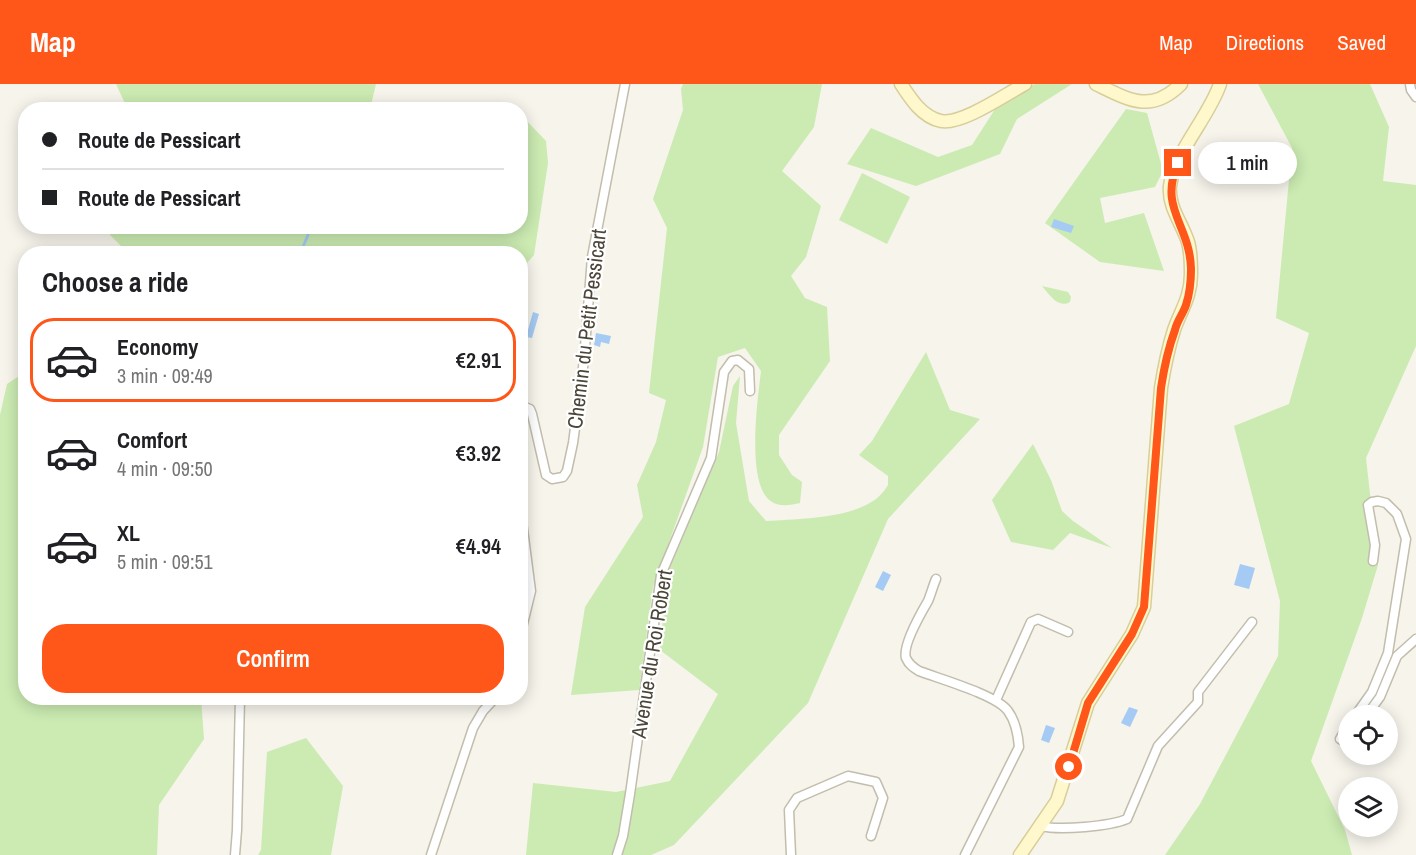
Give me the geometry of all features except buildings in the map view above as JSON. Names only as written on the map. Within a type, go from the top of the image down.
[{"type":"street","name":"Chemin du Petit Pessicart","points":[[528,408],[532,414],[546,475],[552,479],[563,477],[567,471],[576,422],[584,360],[592,256],[625,84]]},
{"type":"street","points":[[901,84],[921,110],[941,121],[962,118],[1025,84]]},
{"type":"street","points":[[1096,84],[1122,98],[1143,103],[1163,98],[1181,84]]},
{"type":"street","points":[[1020,855],[1057,801],[1088,703],[1132,634],[1144,607],[1161,388],[1167,354],[1175,327],[1186,306],[1191,282],[1188,242],[1173,208],[1170,188],[1178,163],[1210,108],[1220,84]]},
{"type":"street","points":[[1410,84],[1416,97]]},
{"type":"street","name":"Avenue du Roi Robert","points":[[617,855],[625,826],[661,575],[711,458],[724,372],[732,361],[738,360],[749,369],[750,391]]},
{"type":"street","points":[[1363,705],[1372,692],[1388,653],[1406,539],[1397,514],[1386,503],[1378,501],[1368,505],[1375,545],[1373,561]]},
{"type":"street","points":[[528,568],[531,591],[528,603]]},
{"type":"street","points":[[936,579],[928,601],[921,610],[905,657],[919,672],[996,700],[1008,711],[1017,729],[1019,747],[965,855]]},
{"type":"street","points":[[996,700],[1031,622],[1038,619],[1068,632]]},
{"type":"street","points":[[1041,826],[1063,828],[1127,819],[1158,746],[1198,702],[1198,692],[1252,622]]},
{"type":"street","points":[[1374,705],[1380,697],[1397,656],[1416,639]]},
{"type":"street","points":[[235,855],[240,705]]},
{"type":"street","points":[[431,855],[473,728],[489,705]]},
{"type":"street","points":[[791,855],[789,810],[797,798],[848,776],[876,782],[884,798],[871,836]]},
{"type":"green space","points":[[116,84],[376,84],[372,102],[124,102]]},
{"type":"green space","points":[[683,84],[822,84],[814,127],[782,171],[821,206],[806,257],[791,276],[805,298],[827,307],[830,361],[779,435],[779,455],[792,475],[802,482],[800,503],[782,505],[772,502],[764,493],[758,479],[755,441],[761,371],[745,348],[718,357],[703,447],[653,587],[639,690],[571,695],[585,607],[643,517],[637,485],[656,442],[666,400],[649,393],[667,228],[653,199],[683,110],[681,89]]},
{"type":"green space","points":[[1035,84],[1072,84],[1017,119],[1000,154],[916,186],[847,164],[871,128],[938,157],[972,145],[999,103]]},
{"type":"green space","points":[[1258,84],[1370,84],[1389,127],[1383,181],[1416,185],[1416,346],[1366,458],[1378,565],[1362,618],[1311,761],[1338,816],[1338,837],[1347,837],[1352,855],[1165,855],[1200,804],[1278,656],[1280,601],[1234,426],[1289,404],[1309,333],[1276,318],[1292,148]]},
{"type":"green space","points":[[1126,109],[1147,113],[1163,171],[1155,187],[1100,198],[1105,223],[1144,213],[1164,271],[1100,262],[1045,223]]},
{"type":"green space","points":[[528,122],[546,141],[548,163],[534,255],[528,262],[528,246],[121,246],[110,235],[528,234]]},
{"type":"green space","points":[[862,173],[910,197],[887,244],[839,220]]},
{"type":"green space","points":[[1042,286],[1068,292],[1071,297],[1070,302],[1062,304],[1058,302]]},
{"type":"green space","points":[[926,352],[950,410],[980,419],[888,519],[808,703],[674,845],[651,855],[526,855],[533,783],[616,792],[670,781],[718,694],[660,650],[667,575],[719,452],[733,386],[740,376],[736,423],[749,501],[766,521],[823,517],[865,506],[887,487],[888,476],[859,455],[872,441]]},
{"type":"green space","points":[[18,377],[18,705],[202,705],[204,739],[159,805],[157,855],[0,855],[0,415],[7,384]]},
{"type":"green space","points":[[1033,444],[1051,480],[1062,511],[1112,548],[1070,533],[1053,550],[1011,542],[992,500]]},
{"type":"green space","points":[[306,738],[343,786],[331,855],[258,855],[261,850],[267,752]]},
{"type":"water","points":[[1054,219],[1074,226],[1071,233],[1051,227]]},
{"type":"water","points":[[533,312],[539,314],[532,338],[528,337]]},
{"type":"water","points":[[596,333],[611,336],[609,344],[601,342],[600,347],[594,345]]},
{"type":"water","points":[[1240,564],[1255,568],[1249,589],[1234,585]]},
{"type":"water","points":[[883,571],[891,575],[883,591],[875,587]]},
{"type":"water","points":[[1129,707],[1138,710],[1130,727],[1121,723]]},
{"type":"water","points":[[1046,725],[1055,728],[1049,743],[1041,740]]},
{"type":"waterway","points":[[303,246],[308,235]]},
{"type":"route","points":[[1069,767],[1088,703],[1132,634],[1144,607],[1161,388],[1167,354],[1175,327],[1186,306],[1191,282],[1188,242],[1171,200],[1170,188],[1178,163]]}]
